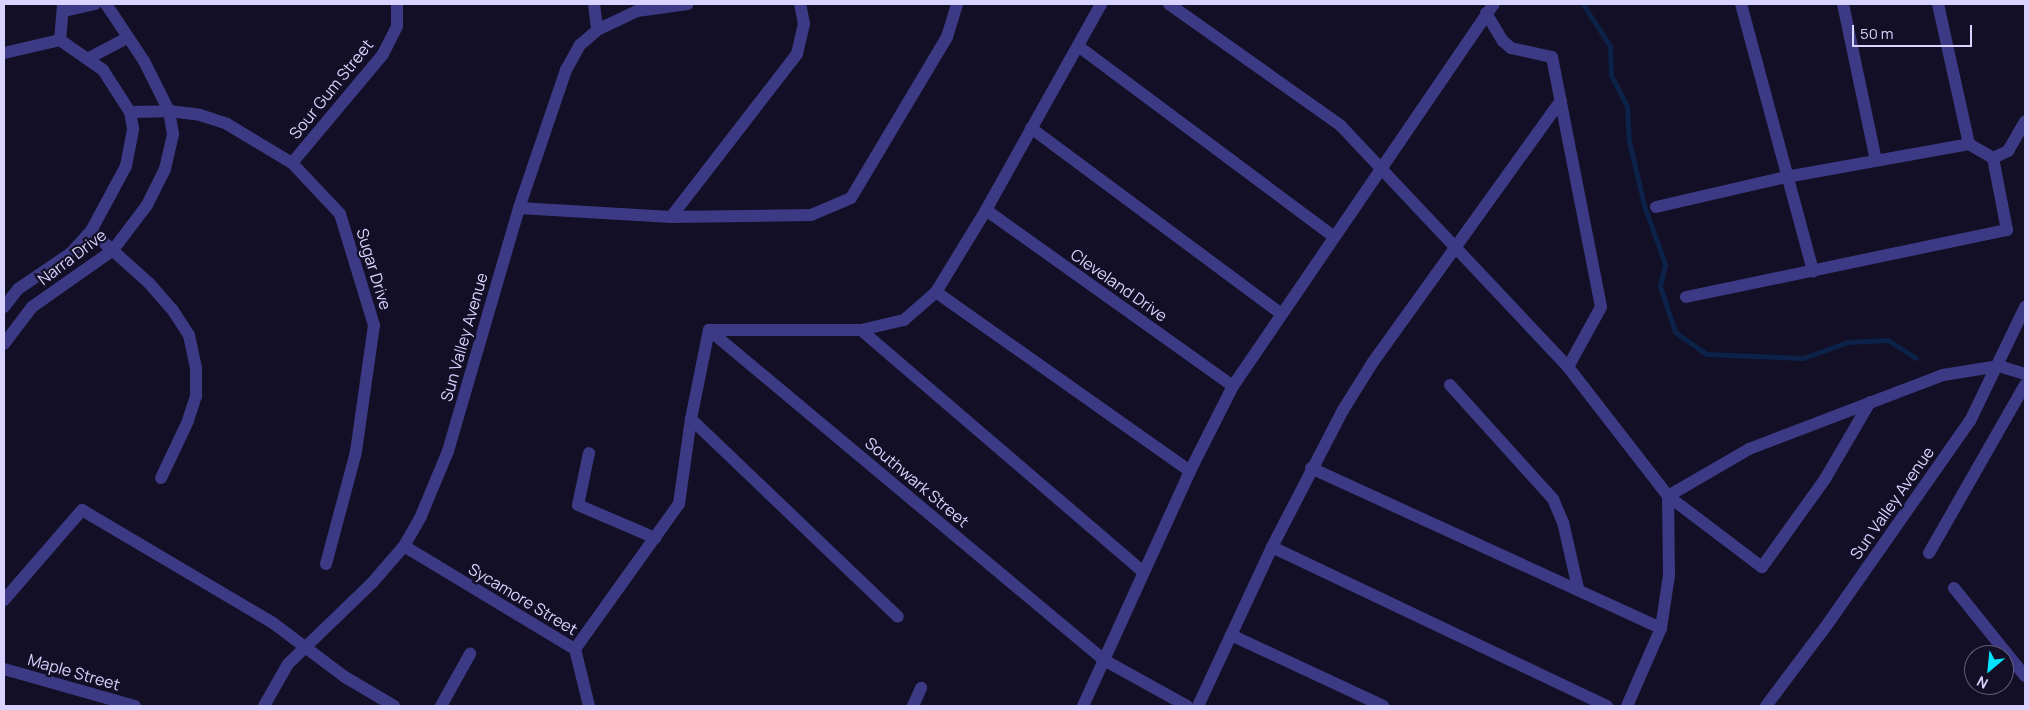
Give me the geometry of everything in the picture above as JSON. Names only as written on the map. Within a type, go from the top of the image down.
[{"type":"street","points":[[4,53],[60,40],[64,7],[95,4]]},
{"type":"street","name":"Narra Drive","points":[[4,344],[32,307],[113,250],[147,205],[165,169],[173,134],[169,111],[157,84],[106,4]]},
{"type":"street","name":"Sour Gum Street","points":[[292,164],[383,54],[397,26],[397,4]]},
{"type":"street","points":[[594,4],[597,30]]},
{"type":"street","name":"Sun Valley Avenue","points":[[264,706],[288,664],[302,647],[372,583],[404,546],[436,484],[448,451],[519,208],[566,70],[580,45],[597,30],[637,11],[688,4]]},
{"type":"street","points":[[670,217],[797,54],[804,24],[800,4]]},
{"type":"street","points":[[519,208],[670,217],[812,215],[851,198],[947,37],[957,4]]},
{"type":"street","points":[[575,649],[679,504],[691,418],[709,330],[861,330],[904,320],[936,292],[986,210],[1101,4]]},
{"type":"street","points":[[1169,4],[1341,126],[1381,165],[1456,251],[1568,367],[1668,496],[1762,567],[1825,478],[1870,402]]},
{"type":"street","points":[[1741,4],[1786,177],[1813,271]]},
{"type":"street","points":[[1843,4],[1876,160]]},
{"type":"street","points":[[1938,4],[1969,144]]},
{"type":"street","points":[[1083,706],[1190,471],[1234,386],[1280,312],[1334,238],[1381,165],[1490,9]]},
{"type":"street","points":[[1490,9],[1503,41],[1511,48],[1552,57],[1601,307],[1568,367]]},
{"type":"street","points":[[89,58],[127,38]]},
{"type":"street","name":"Narra Drive","points":[[5,301],[18,289],[71,253],[91,231],[126,166],[133,129],[130,112],[118,89],[89,58],[60,40]]},
{"type":"street","points":[[1078,46],[1334,238]]},
{"type":"street","points":[[1198,706],[1311,468],[1373,362],[1456,251],[1561,100]]},
{"type":"street","name":"Sugar Drive","points":[[130,112],[169,111],[200,115],[226,124],[292,164],[340,214],[374,325],[356,452],[326,564]]},
{"type":"street","points":[[1993,158],[2008,151],[2025,122]]},
{"type":"street","points":[[1031,128],[1280,312]]},
{"type":"street","points":[[1656,207],[1786,177],[1969,144],[1993,158],[2007,230],[1686,297]]},
{"type":"street","name":"Cleveland Drive","points":[[986,210],[1234,386]]},
{"type":"street","points":[[91,231],[113,250],[172,309],[188,335],[196,368],[196,396],[188,422],[161,478]]},
{"type":"street","points":[[936,292],[1190,471]]},
{"type":"street","name":"Sun Valley Avenue","points":[[1766,706],[1829,622],[1970,420],[1999,366],[2025,307]]},
{"type":"street","name":"Southwark Street","points":[[709,330],[1104,660],[1187,706]]},
{"type":"street","points":[[861,330],[1143,572]]},
{"type":"street","points":[[1668,496],[1748,449],[1943,375],[1999,366],[2025,374]]},
{"type":"street","points":[[1450,385],[1553,499],[1563,522],[1578,588]]},
{"type":"street","points":[[1929,553],[2025,385]]},
{"type":"street","points":[[691,418],[898,617]]},
{"type":"street","points":[[589,453],[578,505],[655,538]]},
{"type":"street","points":[[1311,468],[1578,588],[1661,628]]},
{"type":"street","points":[[1627,706],[1661,628],[1670,575],[1668,496]]},
{"type":"street","points":[[4,600],[82,510],[273,622],[302,647],[394,706]]},
{"type":"street","name":"Sycamore Street","points":[[404,546],[575,649],[589,706]]},
{"type":"street","points":[[1272,547],[1607,706]]},
{"type":"street","points":[[1954,588],[2025,676]]},
{"type":"street","points":[[1231,635],[1384,706]]},
{"type":"street","points":[[441,706],[470,654]]},
{"type":"street","name":"Maple Street","points":[[4,669],[135,706]]},
{"type":"street","points":[[913,706],[922,688]]},
{"type":"waterway","points":[[1583,4],[1610,46],[1611,75],[1627,106],[1629,141],[1644,205],[1665,264],[1660,286],[1675,332],[1707,354],[1803,358],[1848,342],[1888,340],[1916,358]]}]
